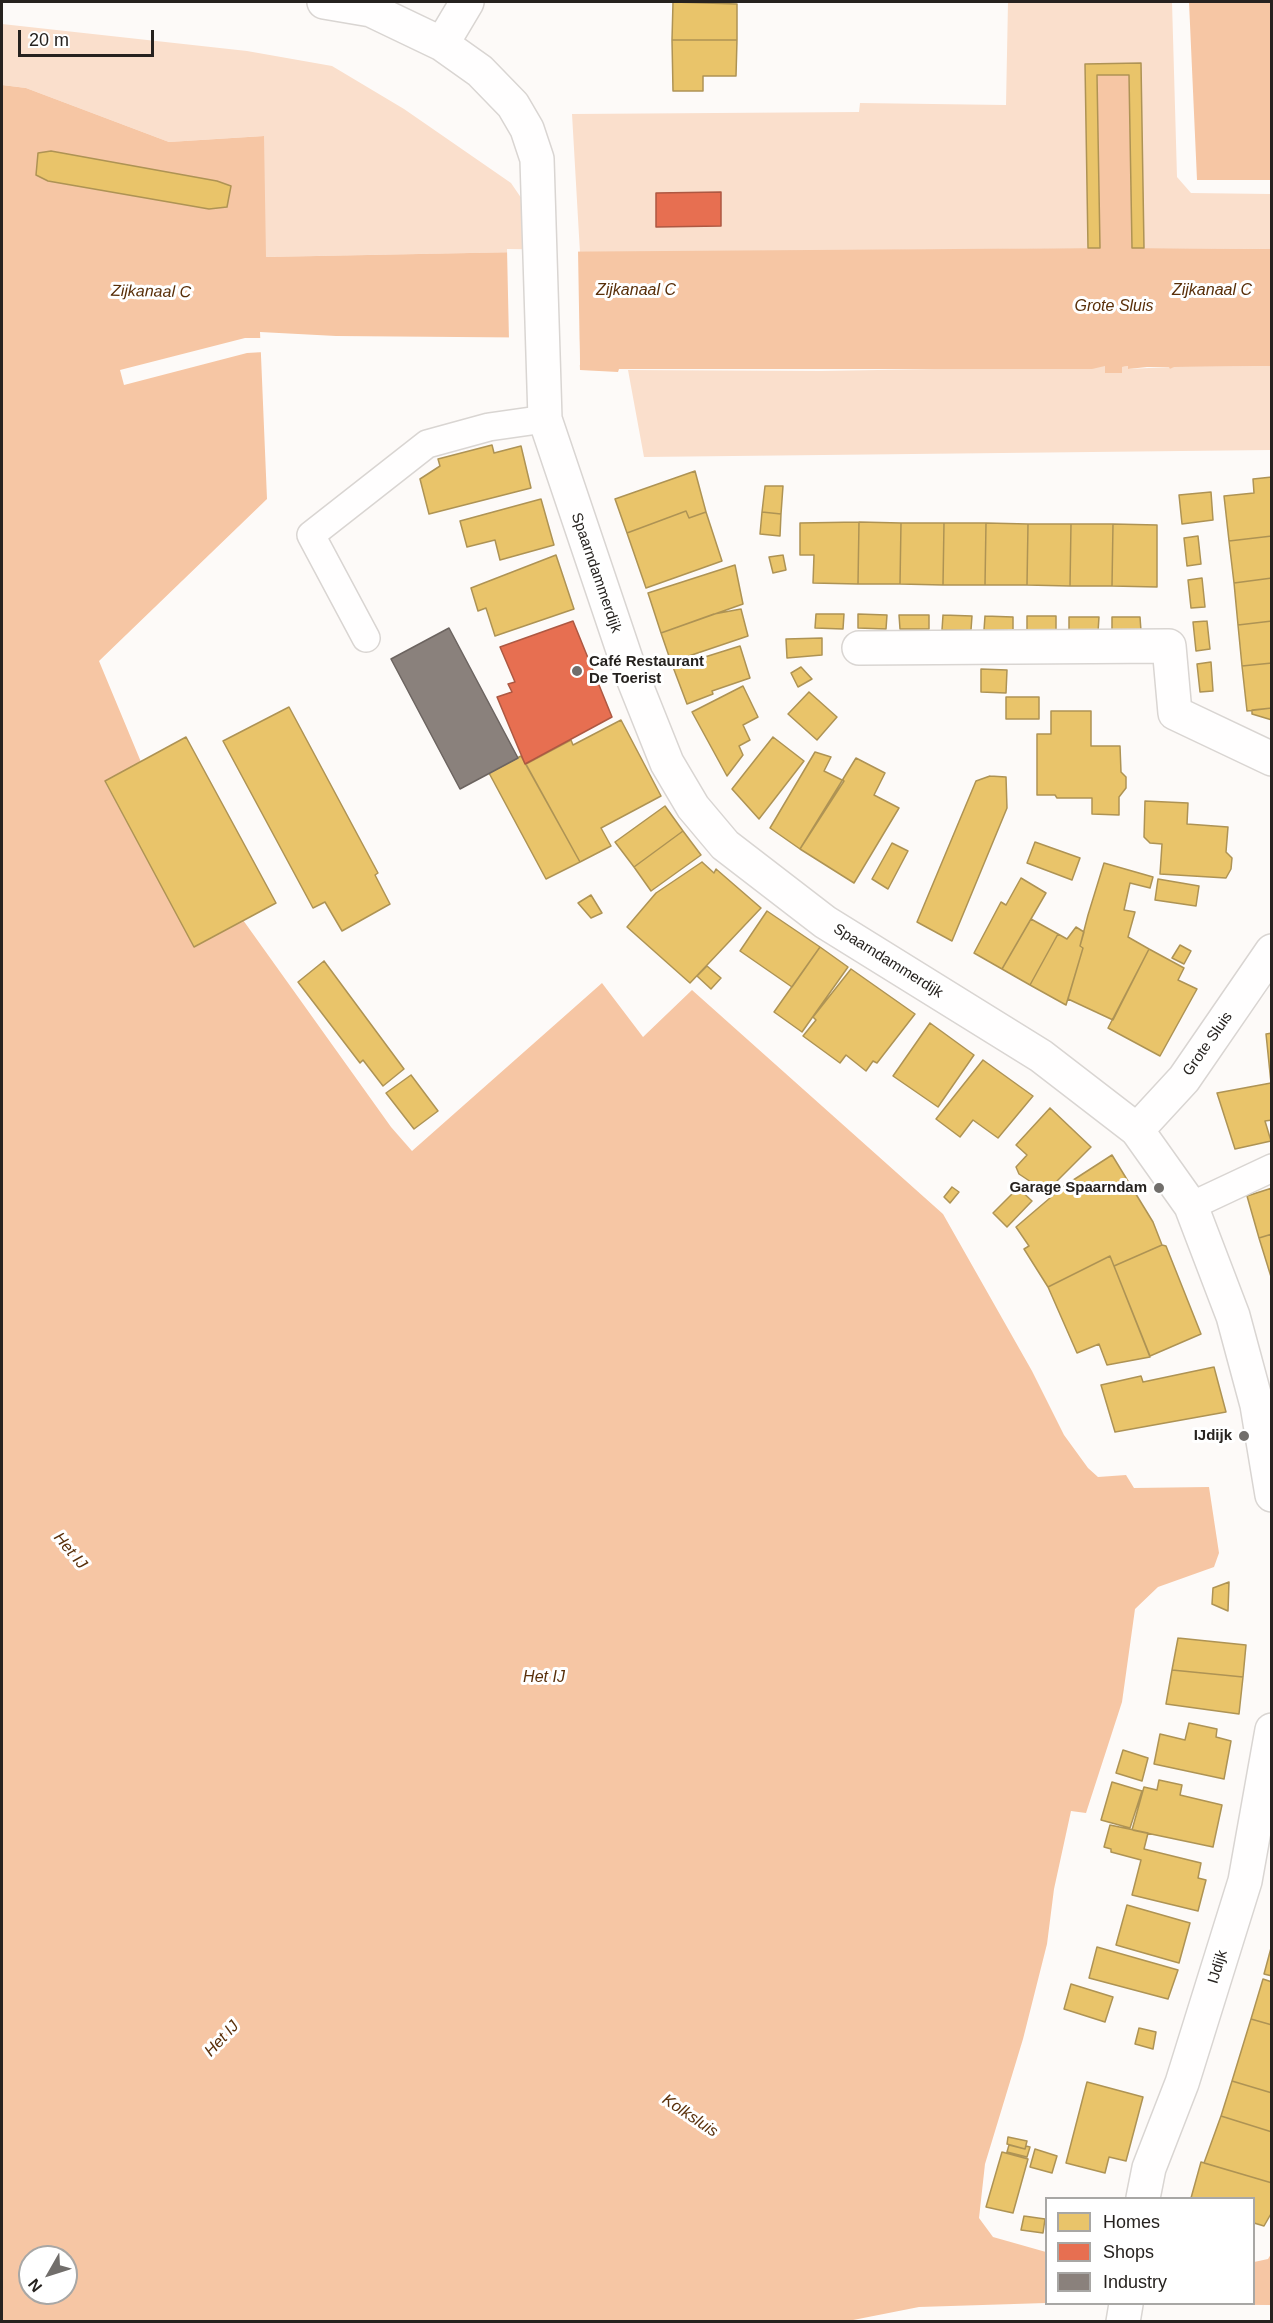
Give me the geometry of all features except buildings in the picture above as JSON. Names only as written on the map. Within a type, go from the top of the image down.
[{"type":"street","points":[[324,2],[371,10],[442,44],[467,2]]},
{"type":"street","name":"Spaarndammerdijk","points":[[442,44],[480,71],[513,105],[527,129],[537,159],[545,419],[629,668],[667,763],[693,807],[725,845],[825,922],[1041,1056],[1137,1130]]},
{"type":"street","points":[[859,648],[1169,646],[1175,713],[1272,759]]},
{"type":"street","name":"Grote Sluis","points":[[1137,1130],[1184,1079],[1272,951]]},
{"type":"street","points":[[1137,1130],[1191,1206],[1233,1316],[1257,1405],[1272,1495]]},
{"type":"street","name":"IJdijk","points":[[1143,2197],[1149,2168],[1182,2083],[1245,1881],[1272,1730]]},
{"type":"lane","points":[[366,638],[311,535],[427,444],[489,427],[545,419]]},
{"type":"lane","points":[[1191,1206],[1272,1168]]},
{"type":"shaded area","points":[[1008,2],[1172,2],[1177,177],[1191,193],[1271,194],[1271,249],[1132,248],[1129,75],[1097,76],[1100,248],[580,253],[572,114],[859,112],[860,103],[1006,105]]},
{"type":"shaded area","points":[[2,24],[247,51],[332,66],[404,109],[511,183],[526,205],[530,235],[521,252],[265,257],[263,136],[169,142],[26,88],[2,85]]},
{"type":"shaded area","points":[[1106,366],[1105,373],[1122,373],[1122,367],[1128,366],[1128,369],[1170,367],[1170,369],[1173,367],[1271,366],[1271,450],[644,457],[628,370],[821,371]]},
{"type":"water","points":[[1189,2],[1271,2],[1271,180],[1197,180]]},
{"type":"water","name":"Het IJ","points":[[1097,75],[1129,75],[1132,248],[1271,249],[1271,366],[1128,369],[1128,366],[1122,367],[1122,373],[1105,373],[1105,366],[1092,369],[619,369],[618,372],[580,370],[579,338],[336,336],[260,332],[267,499],[99,661],[141,762],[105,782],[194,946],[243,920],[391,1127],[412,1151],[602,983],[643,1037],[692,990],[943,1214],[1032,1371],[1064,1435],[1088,1468],[1098,1477],[1126,1475],[1134,1488],[1209,1487],[1219,1553],[1214,1567],[1158,1587],[1135,1609],[1122,1702],[1086,1813],[1071,1811],[1054,1889],[1047,1944],[1023,2039],[985,2164],[979,2218],[993,2237],[1045,2252],[1045,2303],[919,2307],[843,2322],[2,2322],[2,85],[26,88],[169,142],[264,136],[266,257],[521,252],[1100,248]]},
{"type":"water","points":[[1271,2254],[1271,2305],[1255,2305],[1255,2262],[1268,2259]]},
{"type":"pier","points":[[507,249],[578,250],[580,365],[577,365],[576,341],[509,340]]},
{"type":"pier","points":[[245,338],[263,338],[264,352],[247,353],[124,385],[120,370]]},
{"type":"place","name":"Café Restaurant De Toerist","points":[[577,671]]},
{"type":"place","name":"Garage Spaarndam","points":[[1159,1188]]},
{"type":"place","name":"IJdijk","points":[[1244,1436]]},
{"type":"water label","name":"Zijkanaal C","points":[[636,291]]},
{"type":"water label","name":"Zijkanaal C","points":[[1212,291]]},
{"type":"water label","name":"Zijkanaal C","points":[[151,292]]},
{"type":"water label","name":"Kolksluis","points":[[690,2116]]}]
